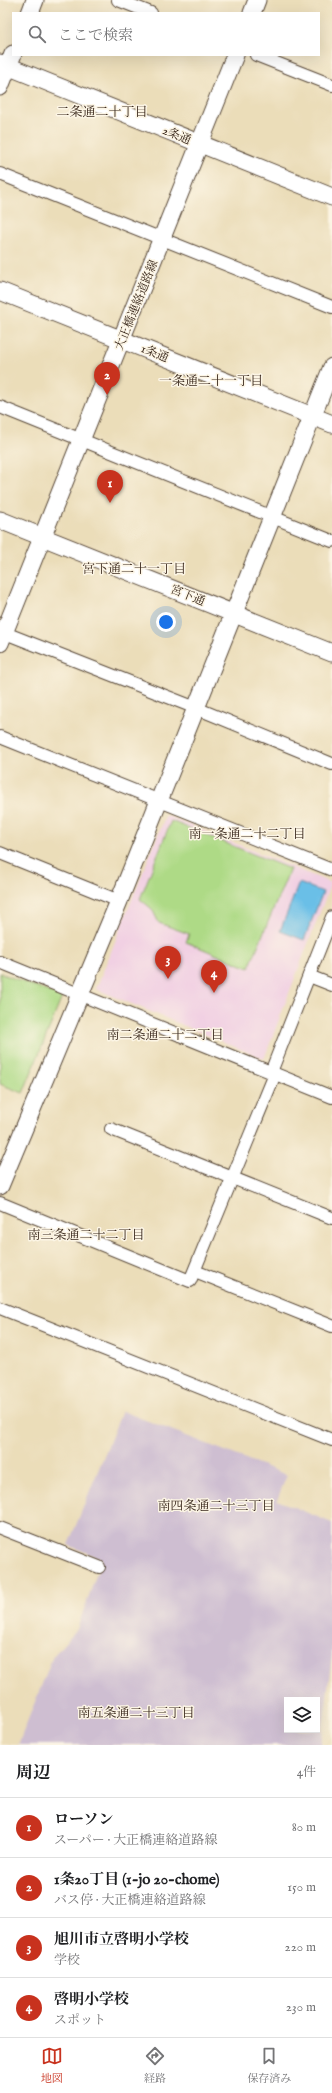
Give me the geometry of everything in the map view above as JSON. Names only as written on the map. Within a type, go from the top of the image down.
[{"type":"street","points":[[30,12],[35,0]]},
{"type":"street","points":[[118,0],[148,12]]},
{"type":"street","points":[[252,12],[257,0]]},
{"type":"street","name":"大正橋連絡道路線","points":[[1,636],[82,439],[235,56]]},
{"type":"street","points":[[259,56],[332,85]]},
{"type":"street","points":[[0,88],[7,61]]},
{"type":"street","name":"2条通","points":[[7,61],[200,144],[332,196]]},
{"type":"street","points":[[0,174],[332,307]]},
{"type":"street","name":"1条通","points":[[0,291],[332,424]]},
{"type":"street","points":[[0,1186],[159,800],[311,416],[332,367]]},
{"type":"street","points":[[0,407],[332,541]]},
{"type":"street","name":"宮下通","points":[[0,520],[332,653]]},
{"type":"street","points":[[1,636],[196,708],[332,764]]},
{"type":"street","points":[[0,737],[332,870]]},
{"type":"street","points":[[0,852],[118,901]]},
{"type":"street","points":[[0,1203],[190,1281],[273,1073],[332,917]]},
{"type":"street","points":[[0,962],[332,1097]]},
{"type":"street","points":[[309,976],[332,985]]},
{"type":"street","points":[[111,1129],[332,1218]]},
{"type":"street","points":[[195,1271],[332,1326]]},
{"type":"street","points":[[0,1308],[332,1440]]},
{"type":"street","points":[[0,1528],[99,1567]]},
{"type":"shaded area","points":[[166,815],[331,883],[264,1059],[96,989]]},
{"type":"shaded area","points":[[122,1411],[287,1475],[277,1500],[332,1523],[332,1655],[321,1745],[18,1745],[53,1656],[77,1629],[102,1559],[68,1545]]},
{"type":"green space","points":[[171,821],[290,869],[249,968],[186,942],[189,934],[159,923],[152,909],[140,899]]},
{"type":"green space","points":[[0,973],[62,997],[23,1093],[0,1084]]},
{"type":"water","points":[[299,883],[323,892],[304,940],[280,931]]},
{"type":"place","name":"1条20丁目 (1-jo 20-chome)","points":[[107,395]]},
{"type":"place","name":"ローソン","points":[[110,503]]},
{"type":"place","name":"旭川市立啓明小学校","points":[[168,979]]},
{"type":"place","name":"啓明小学校","points":[[214,993]]},
{"type":"district","name":"二条通二十丁目","points":[[102,111]]},
{"type":"district","name":"一条通二十一丁目","points":[[211,380]]},
{"type":"district","name":"宮下通二十一丁目","points":[[134,568]]},
{"type":"district","name":"南一条通二十二丁目","points":[[247,833]]},
{"type":"district","name":"南二条通二十二丁目","points":[[165,1034]]},
{"type":"district","name":"南三条通二十二丁目","points":[[86,1234]]},
{"type":"district","name":"南四条通二十三丁目","points":[[216,1505]]},
{"type":"district","name":"南五条通二十三丁目","points":[[136,1712]]}]
